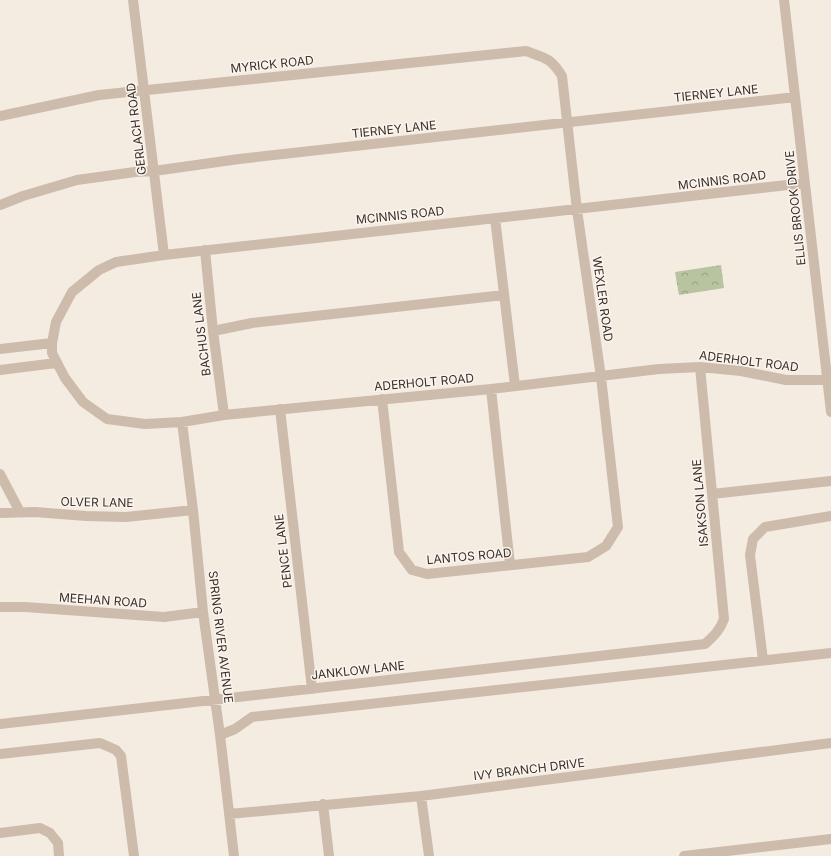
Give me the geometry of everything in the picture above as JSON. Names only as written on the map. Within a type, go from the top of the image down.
[{"type":"street","name":"GERLACH ROAD","points":[[133,0],[164,255]]},
{"type":"street","name":"ELLIS BROOK DRIVE","points":[[784,0],[829,381],[831,412]]},
{"type":"street","name":"MYRICK ROAD","points":[[0,116],[99,95],[145,90],[526,51],[547,58]]},
{"type":"street","name":"WEXLER ROAD","points":[[547,58],[556,66],[562,76],[577,210],[602,377],[618,527],[606,546]]},
{"type":"street","name":"TIERNEY LANE","points":[[0,205],[23,196],[77,180],[135,172],[795,97]]},
{"type":"street","name":"MCINNIS ROAD","points":[[52,348],[56,322],[72,292],[99,270],[116,262],[205,250],[577,210],[805,183]]},
{"type":"street","points":[[495,218],[515,386]]},
{"type":"street","name":"BACHUS LANE","points":[[205,250],[213,331],[224,415]]},
{"type":"street","points":[[213,331],[252,323],[504,295]]},
{"type":"street","name":"ADERHOLT ROAD","points":[[52,348],[56,363],[83,402],[107,419],[145,424],[182,422],[224,415],[490,389],[602,377],[659,369],[700,367],[741,371],[786,380],[829,381]]},
{"type":"street","points":[[0,350],[52,348]]},
{"type":"street","points":[[0,370],[56,363]]},
{"type":"street","name":"ISAKSON LANE","points":[[700,367],[724,619],[716,635]]},
{"type":"street","points":[[490,389],[510,565]]},
{"type":"street","name":"LANTOS ROAD","points":[[382,399],[399,552],[412,570],[427,574],[588,557],[606,546]]},
{"type":"street","name":"PENCE LANE","points":[[280,409],[312,689]]},
{"type":"street","name":"SPRING RIVER AVENUE","points":[[182,422],[234,856]]},
{"type":"street","points":[[0,474],[20,512]]},
{"type":"street","points":[[712,494],[831,481]]},
{"type":"street","name":"OLVER LANE","points":[[0,513],[20,512],[126,517],[193,510]]},
{"type":"street","points":[[763,660],[750,555],[753,539],[765,527],[831,516]]},
{"type":"street","name":"MEEHAN ROAD","points":[[0,607],[25,607],[164,617],[204,612]]},
{"type":"street","name":"JANKLOW LANE","points":[[0,724],[705,644],[716,635]]},
{"type":"street","points":[[220,735],[235,729],[252,717],[831,653]]},
{"type":"street","points":[[0,754],[100,743],[116,750],[121,756],[134,856]]},
{"type":"street","name":"IVY BRANCH DRIVE","points":[[229,814],[421,796],[831,743]]},
{"type":"street","points":[[421,796],[429,856]]},
{"type":"street","points":[[323,804],[329,856]]},
{"type":"street","points":[[0,833],[40,828],[50,833],[58,843],[60,856]]},
{"type":"street","points":[[684,856],[831,839]]},
{"type":"green space","points":[[721,265],[724,288],[679,295],[675,272]]}]
